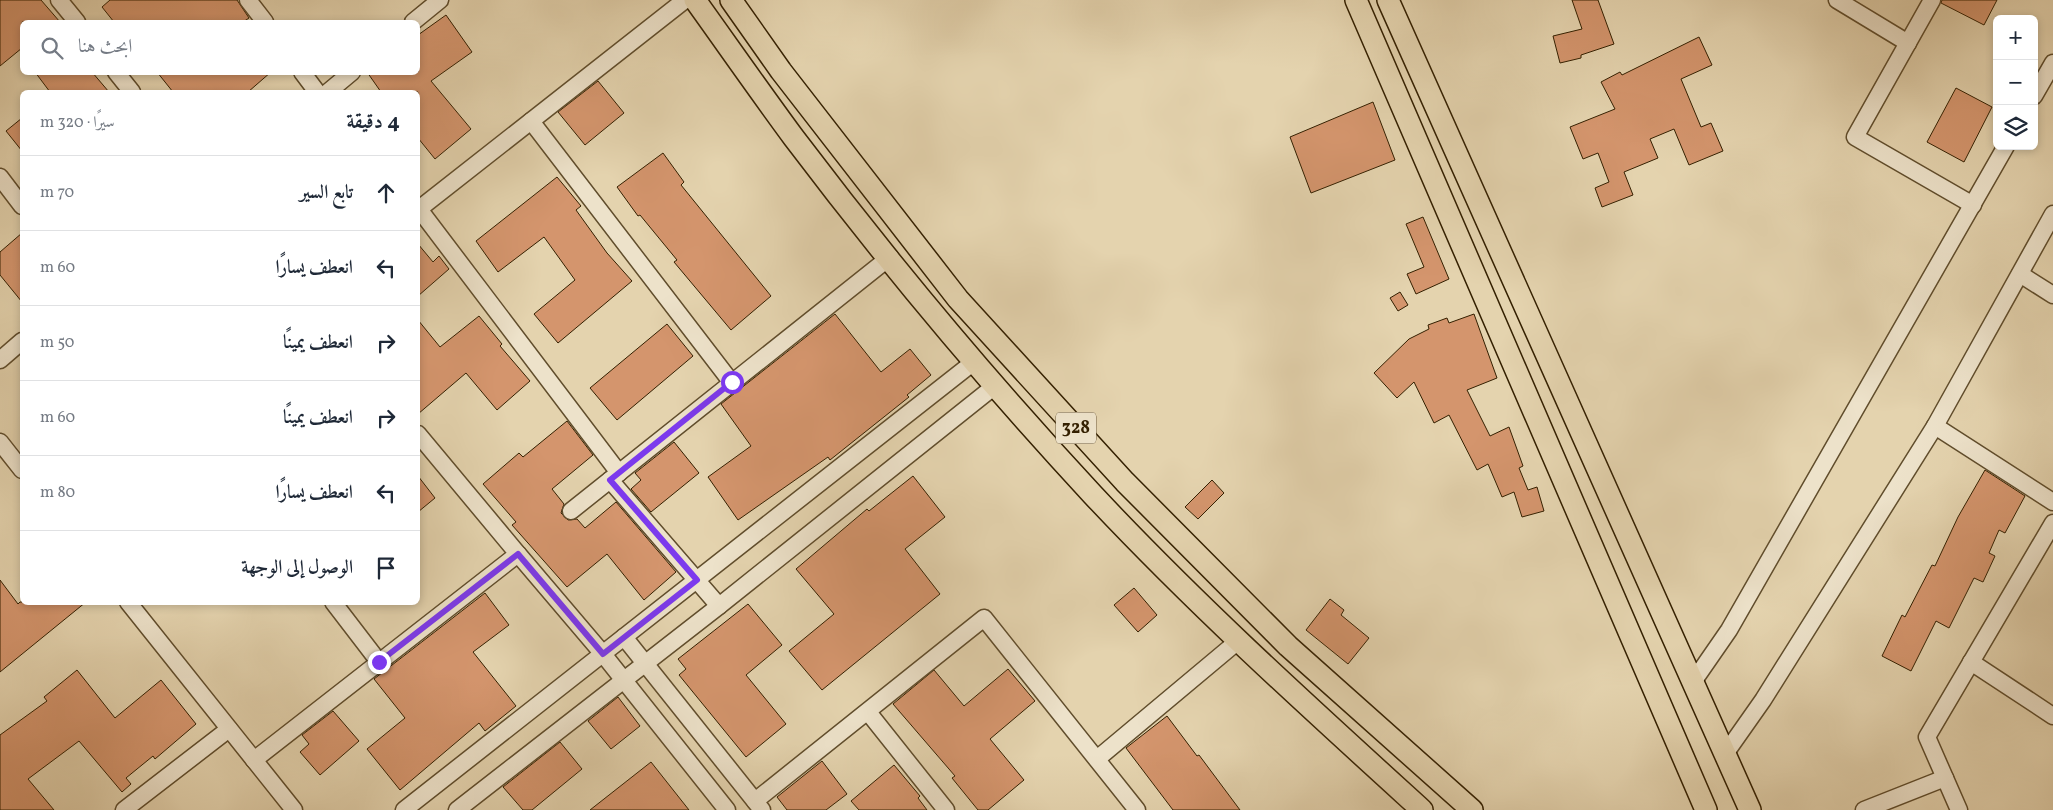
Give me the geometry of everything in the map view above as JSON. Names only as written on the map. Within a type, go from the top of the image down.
[{"type":"main road","points":[[694,0],[795,139],[890,258],[975,361],[1094,496],[1238,642],[1422,810]]},
{"type":"main road","name":"328","points":[[731,0],[781,71],[958,299],[1125,482],[1281,639],[1472,810]]},
{"type":"main road","points":[[1356,0],[1706,810]]},
{"type":"main road","points":[[1388,0],[1750,810]]},
{"type":"street","points":[[59,0],[75,20]]},
{"type":"street","points":[[248,0],[263,20]]},
{"type":"street","points":[[415,20],[440,0]]},
{"type":"street","points":[[685,0],[420,209],[615,476],[719,606]]},
{"type":"street","points":[[1837,0],[1908,43]]},
{"type":"street","points":[[1932,0],[1854,138],[1973,205]]},
{"type":"street","points":[[2038,89],[2053,63]]},
{"type":"street","points":[[118,75],[130,90]]},
{"type":"street","points":[[304,75],[315,90]]},
{"type":"street","points":[[330,90],[348,75]]},
{"type":"street","points":[[531,121],[732,382]]},
{"type":"street","points":[[1693,682],[1729,630],[2004,150]]},
{"type":"street","points":[[0,176],[20,203]]},
{"type":"street","points":[[1725,754],[1763,700],[1935,426],[2053,214]]},
{"type":"street","points":[[572,511],[890,258]]},
{"type":"street","points":[[2020,274],[2053,295]]},
{"type":"street","points":[[0,360],[20,343]]},
{"type":"street","points":[[404,810],[975,361]]},
{"type":"street","points":[[457,810],[624,680],[644,662],[719,606],[996,385]]},
{"type":"street","points":[[1935,426],[2053,502]]},
{"type":"street","points":[[420,436],[603,654],[727,810]]},
{"type":"street","points":[[0,442],[20,467]]},
{"type":"street","points":[[1959,810],[1927,737],[2053,523]]},
{"type":"street","points":[[254,760],[518,554]]},
{"type":"street","points":[[130,605],[294,810]]},
{"type":"street","points":[[335,605],[379,662]]},
{"type":"street","points":[[624,637],[759,805],[868,712],[984,618],[1137,810]]},
{"type":"street","points":[[1097,759],[1238,642]]},
{"type":"street","points":[[1971,662],[2053,716]]},
{"type":"street","points":[[868,712],[946,810]]},
{"type":"street","points":[[124,810],[230,729]]},
{"type":"street","points":[[1864,810],[1945,778]]},
{"type":"building","points":[[0,0],[41,0],[58,20],[20,20],[20,50],[0,66]]},
{"type":"building","points":[[110,0],[237,0],[249,18],[246,20],[112,20],[102,7]]},
{"type":"building","points":[[1572,0],[1598,0],[1614,44],[1581,55],[1581,58],[1560,63],[1553,36],[1582,29]]},
{"type":"building","points":[[1942,0],[1997,0],[1984,25],[1941,3]]},
{"type":"building","points":[[446,15],[472,52],[431,81],[471,129],[435,159],[420,140],[420,90],[380,90],[369,75],[420,75],[420,34]]},
{"type":"building","points":[[1699,37],[1712,65],[1681,79],[1701,127],[1711,123],[1723,151],[1689,165],[1674,129],[1650,139],[1658,158],[1624,172],[1633,195],[1602,207],[1595,188],[1609,182],[1598,153],[1583,159],[1570,127],[1615,109],[1601,82],[1620,72],[1622,75]]},
{"type":"building","points":[[37,75],[95,75],[107,90],[48,90]]},
{"type":"building","points":[[159,75],[268,75],[250,90],[171,90]]},
{"type":"building","points":[[598,81],[624,113],[585,145],[558,112]]},
{"type":"building","points":[[1956,88],[1992,107],[1964,162],[1927,142]]},
{"type":"building","points":[[1373,102],[1395,160],[1311,193],[1290,137]]},
{"type":"building","points":[[20,120],[20,148],[6,131]]},
{"type":"building","points":[[663,153],[684,182],[681,185],[771,296],[731,330],[674,262],[677,260],[640,215],[638,216],[617,187]]},
{"type":"building","points":[[557,177],[581,206],[576,210],[607,253],[632,281],[558,343],[534,314],[575,280],[544,237],[498,272],[476,241]]},
{"type":"building","points":[[1423,217],[1449,279],[1416,294],[1407,274],[1424,267],[1406,224]]},
{"type":"building","points":[[20,235],[20,300],[0,275],[0,252]]},
{"type":"building","points":[[420,246],[433,262],[439,256],[449,269],[420,294]]},
{"type":"building","points":[[1400,292],[1408,305],[1398,311],[1390,298]]},
{"type":"building","points":[[835,314],[881,372],[910,349],[931,375],[907,395],[909,397],[830,460],[828,457],[738,520],[708,477],[751,446],[721,404]]},
{"type":"building","points":[[1474,314],[1497,378],[1467,390],[1490,436],[1509,427],[1523,466],[1519,468],[1528,490],[1537,487],[1544,511],[1522,517],[1514,492],[1502,497],[1488,464],[1477,470],[1449,415],[1434,423],[1414,382],[1397,398],[1374,373],[1409,339],[1429,329],[1428,325],[1447,318],[1449,323]]},
{"type":"building","points":[[479,316],[502,344],[500,346],[530,381],[497,410],[466,373],[420,412],[420,322],[440,347]]},
{"type":"building","points":[[667,324],[693,356],[617,420],[590,388]]},
{"type":"building","points":[[567,421],[593,455],[552,489],[564,504],[561,513],[568,520],[577,519],[585,528],[616,502],[676,572],[644,600],[607,554],[567,587],[512,525],[516,522],[483,484],[519,453],[523,457]]},
{"type":"building","points":[[674,442],[699,473],[651,512],[631,489],[641,480],[635,473]]},
{"type":"building","points":[[1985,470],[2025,496],[2005,533],[1999,530],[1989,553],[1995,556],[1983,582],[1974,578],[1949,628],[1936,621],[1911,671],[1882,656],[1902,615],[1905,617],[1932,565],[1935,566],[1958,517]]},
{"type":"building","points":[[913,476],[945,517],[905,549],[940,594],[822,690],[789,651],[834,614],[796,569],[867,509],[869,511]]},
{"type":"building","points":[[420,479],[435,498],[420,510]]},
{"type":"building","points":[[1212,480],[1224,493],[1198,519],[1185,507]]},
{"type":"building","points":[[0,580],[18,604],[20,602],[20,605],[82,605],[0,672]]},
{"type":"building","points":[[1134,588],[1157,615],[1138,632],[1114,605]]},
{"type":"building","points":[[485,593],[509,625],[473,652],[516,706],[485,731],[479,723],[400,790],[367,749],[405,718],[374,679]]},
{"type":"building","points":[[1330,599],[1344,610],[1341,615],[1369,638],[1348,664],[1306,630]]},
{"type":"building","points":[[748,604],[782,645],[746,675],[786,724],[746,757],[679,675],[686,669],[678,659]]},
{"type":"building","points":[[1008,669],[1035,701],[990,739],[1024,780],[988,810],[978,810],[952,778],[955,776],[893,704],[934,670],[964,706]]},
{"type":"building","points":[[77,670],[115,718],[161,680],[196,724],[155,759],[153,756],[126,778],[131,784],[122,792],[79,741],[28,779],[54,810],[0,810],[0,735],[47,701],[44,697]]},
{"type":"building","points":[[618,697],[640,726],[611,749],[588,721]]},
{"type":"building","points":[[333,711],[359,741],[320,775],[300,752],[309,744],[302,735]]},
{"type":"building","points":[[1167,716],[1240,810],[1173,810],[1126,748]]},
{"type":"building","points":[[560,742],[582,769],[532,810],[523,810],[503,787]]},
{"type":"building","points":[[822,761],[847,794],[826,810],[787,810],[777,797]]},
{"type":"building","points":[[651,762],[689,810],[590,810]]},
{"type":"building","points":[[894,765],[920,796],[918,798],[927,810],[859,810],[851,801]]},
{"type":"route","points":[[379,662],[518,554],[603,654],[697,580],[610,480],[732,382]]}]
